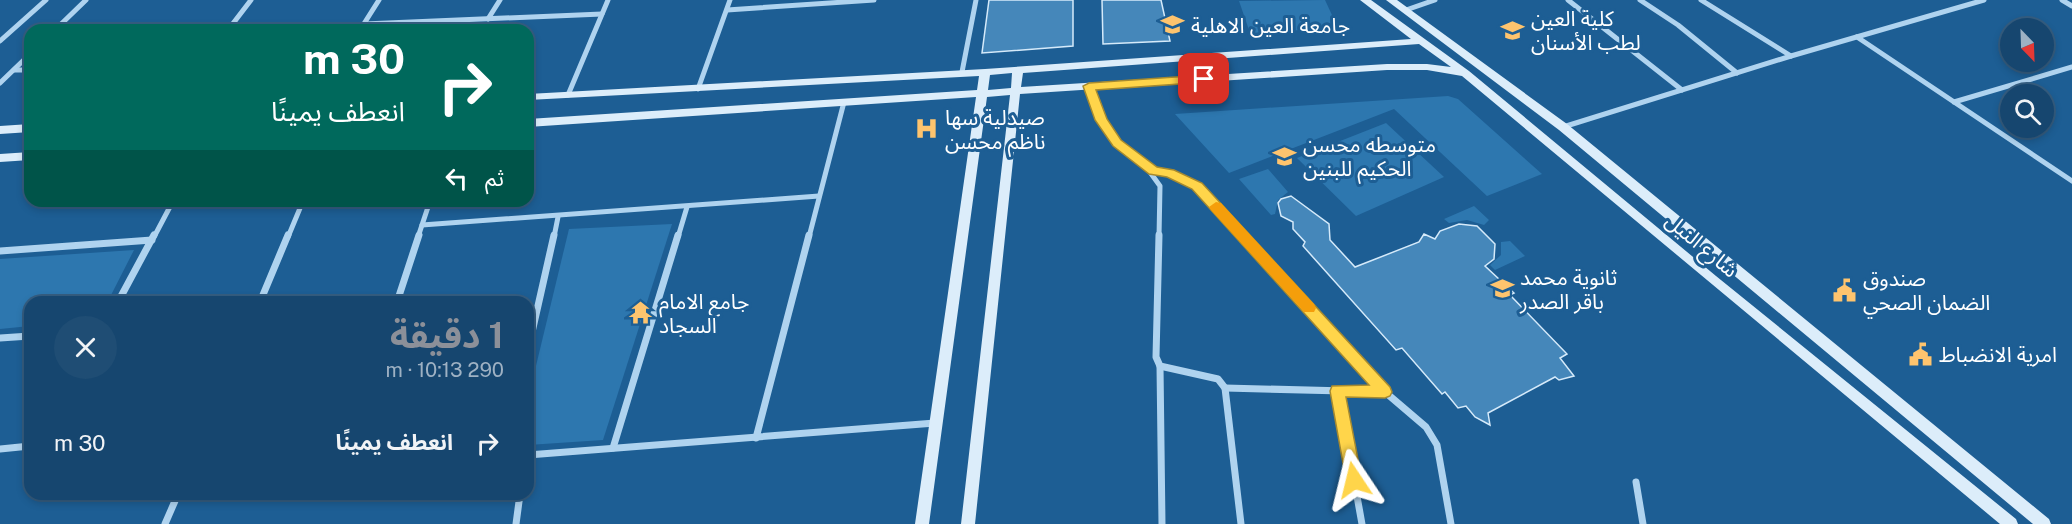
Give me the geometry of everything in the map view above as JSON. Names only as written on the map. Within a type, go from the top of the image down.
[{"type":"main road","name":"شارع النيل","points":[[1365,0],[1465,73],[2011,524]]},
{"type":"main road","points":[[1391,0],[1563,127],[2044,524]]},
{"type":"main road","points":[[534,97],[985,72],[1422,41]]},
{"type":"main road","points":[[534,123],[1397,67],[1427,67],[1465,73]]},
{"type":"main road","points":[[968,524],[1018,69]]},
{"type":"main road","points":[[921,524],[985,72]]},
{"type":"main road","points":[[0,130],[24,128]]},
{"type":"main road","points":[[0,158],[24,156]]},
{"type":"main road","points":[[1712,279],[1734,269]]},
{"type":"street","points":[[0,40],[46,0]]},
{"type":"street","points":[[61,24],[86,0]]},
{"type":"street","points":[[232,24],[250,0]]},
{"type":"street","points":[[364,24],[379,0]]},
{"type":"street","points":[[488,19],[500,0]]},
{"type":"street","points":[[568,95],[608,0]]},
{"type":"street","points":[[698,89],[730,0]]},
{"type":"street","points":[[727,10],[874,0]]},
{"type":"street","points":[[962,72],[976,0]]},
{"type":"street","points":[[1406,10],[1435,0]]},
{"type":"street","points":[[1568,0],[1682,90]]},
{"type":"street","points":[[1640,0],[1678,25],[1737,73]]},
{"type":"street","points":[[1701,0],[1791,56]]},
{"type":"street","points":[[1563,127],[1791,56],[1984,0]]},
{"type":"street","points":[[2062,0],[2072,6]]},
{"type":"street","points":[[364,24],[602,14]]},
{"type":"street","points":[[1857,37],[2071,179]]},
{"type":"street","points":[[0,83],[24,60]]},
{"type":"street","points":[[1953,102],[2072,67]]},
{"type":"street","points":[[14,70],[24,70]]},
{"type":"street","points":[[1089,86],[1101,120],[1117,143],[1153,171],[1160,186],[1156,357],[1160,366],[1162,524]]},
{"type":"street","points":[[756,438],[844,102]]},
{"type":"street","points":[[1153,171],[1170,173],[1197,186],[1385,392],[1426,428],[1437,445],[1451,524]]},
{"type":"street","points":[[422,225],[558,217],[819,196]]},
{"type":"street","points":[[121,296],[170,207]]},
{"type":"street","points":[[263,296],[300,207]]},
{"type":"street","points":[[399,296],[428,207]]},
{"type":"street","points":[[613,448],[687,207]]},
{"type":"street","points":[[534,323],[558,217]]},
{"type":"street","points":[[0,251],[152,240]]},
{"type":"street","points":[[0,338],[24,336]]},
{"type":"street","points":[[1160,366],[1182,373],[1218,379],[1225,388],[1241,524]]},
{"type":"street","points":[[1225,388],[1385,392]]},
{"type":"street","points":[[1338,391],[1362,524]]},
{"type":"street","points":[[534,455],[936,423]]},
{"type":"street","points":[[0,448],[24,446]]},
{"type":"street","points":[[1636,482],[1643,524]]},
{"type":"street","points":[[165,524],[175,500]]},
{"type":"street","points":[[516,524],[519,500]]},
{"type":"shaded area","points":[[1325,0],[1338,28],[1250,33],[1239,1]]},
{"type":"shaded area","points":[[1448,96],[1458,99],[1542,174],[1487,196],[1394,109],[1229,173],[1175,114]]},
{"type":"shaded area","points":[[1386,123],[1444,177],[1356,216],[1297,158]]},
{"type":"shaded area","points":[[1268,169],[1288,192],[1278,200],[1275,214],[1271,215],[1239,179]]},
{"type":"shaded area","points":[[1474,206],[1489,220],[1484,225],[1467,220],[1449,223],[1444,219]]},
{"type":"shaded area","points":[[672,224],[603,440],[534,445],[534,374],[569,229]]},
{"type":"shaded area","points":[[1510,241],[1525,256],[1495,270],[1490,265],[1501,255],[1501,242]]},
{"type":"shaded area","points":[[134,250],[111,296],[24,296],[24,327],[0,329],[0,259]]},
{"type":"building","points":[[989,0],[1073,0],[1073,46],[982,53]]},
{"type":"building","points":[[1102,0],[1161,0],[1170,41],[1103,44]]},
{"type":"building","points":[[1291,196],[1329,224],[1330,240],[1355,267],[1419,242],[1424,234],[1435,239],[1440,231],[1459,224],[1477,226],[1495,244],[1494,259],[1485,266],[1514,293],[1510,295],[1567,354],[1560,358],[1574,376],[1559,380],[1555,377],[1488,413],[1490,425],[1475,417],[1466,406],[1458,408],[1445,392],[1442,394],[1402,348],[1396,350],[1303,246],[1305,242],[1293,229],[1293,222],[1281,216],[1278,203],[1281,199]]},
{"type":"slow traffic","points":[[1216,207],[1309,308]]},
{"type":"place","name":"جامعة العين الاهلية","points":[[1173,25]]},
{"type":"place","name":"كلية العين لطب الأسنان","points":[[1513,30]]},
{"type":"place","name":"صيدلية سها ناظم محسن","points":[[927,129]]},
{"type":"place","name":"متوسطه محسن الحكيم للبنين","points":[[1285,156]]},
{"type":"place","name":"ثانوية محمد باقر الصدر","points":[[1502,289]]},
{"type":"place","name":"صندوق الضمان الصحي","points":[[1845,290]]},
{"type":"place","name":"جامع الامام السجاد","points":[[641,313]]},
{"type":"place","name":"امرية الانضباط","points":[[1921,354]]},
{"type":"route","points":[[1204,79],[1089,86],[1101,120],[1117,143],[1153,171],[1170,173],[1189,180],[1197,186],[1385,392],[1338,391],[1354,480]]}]
